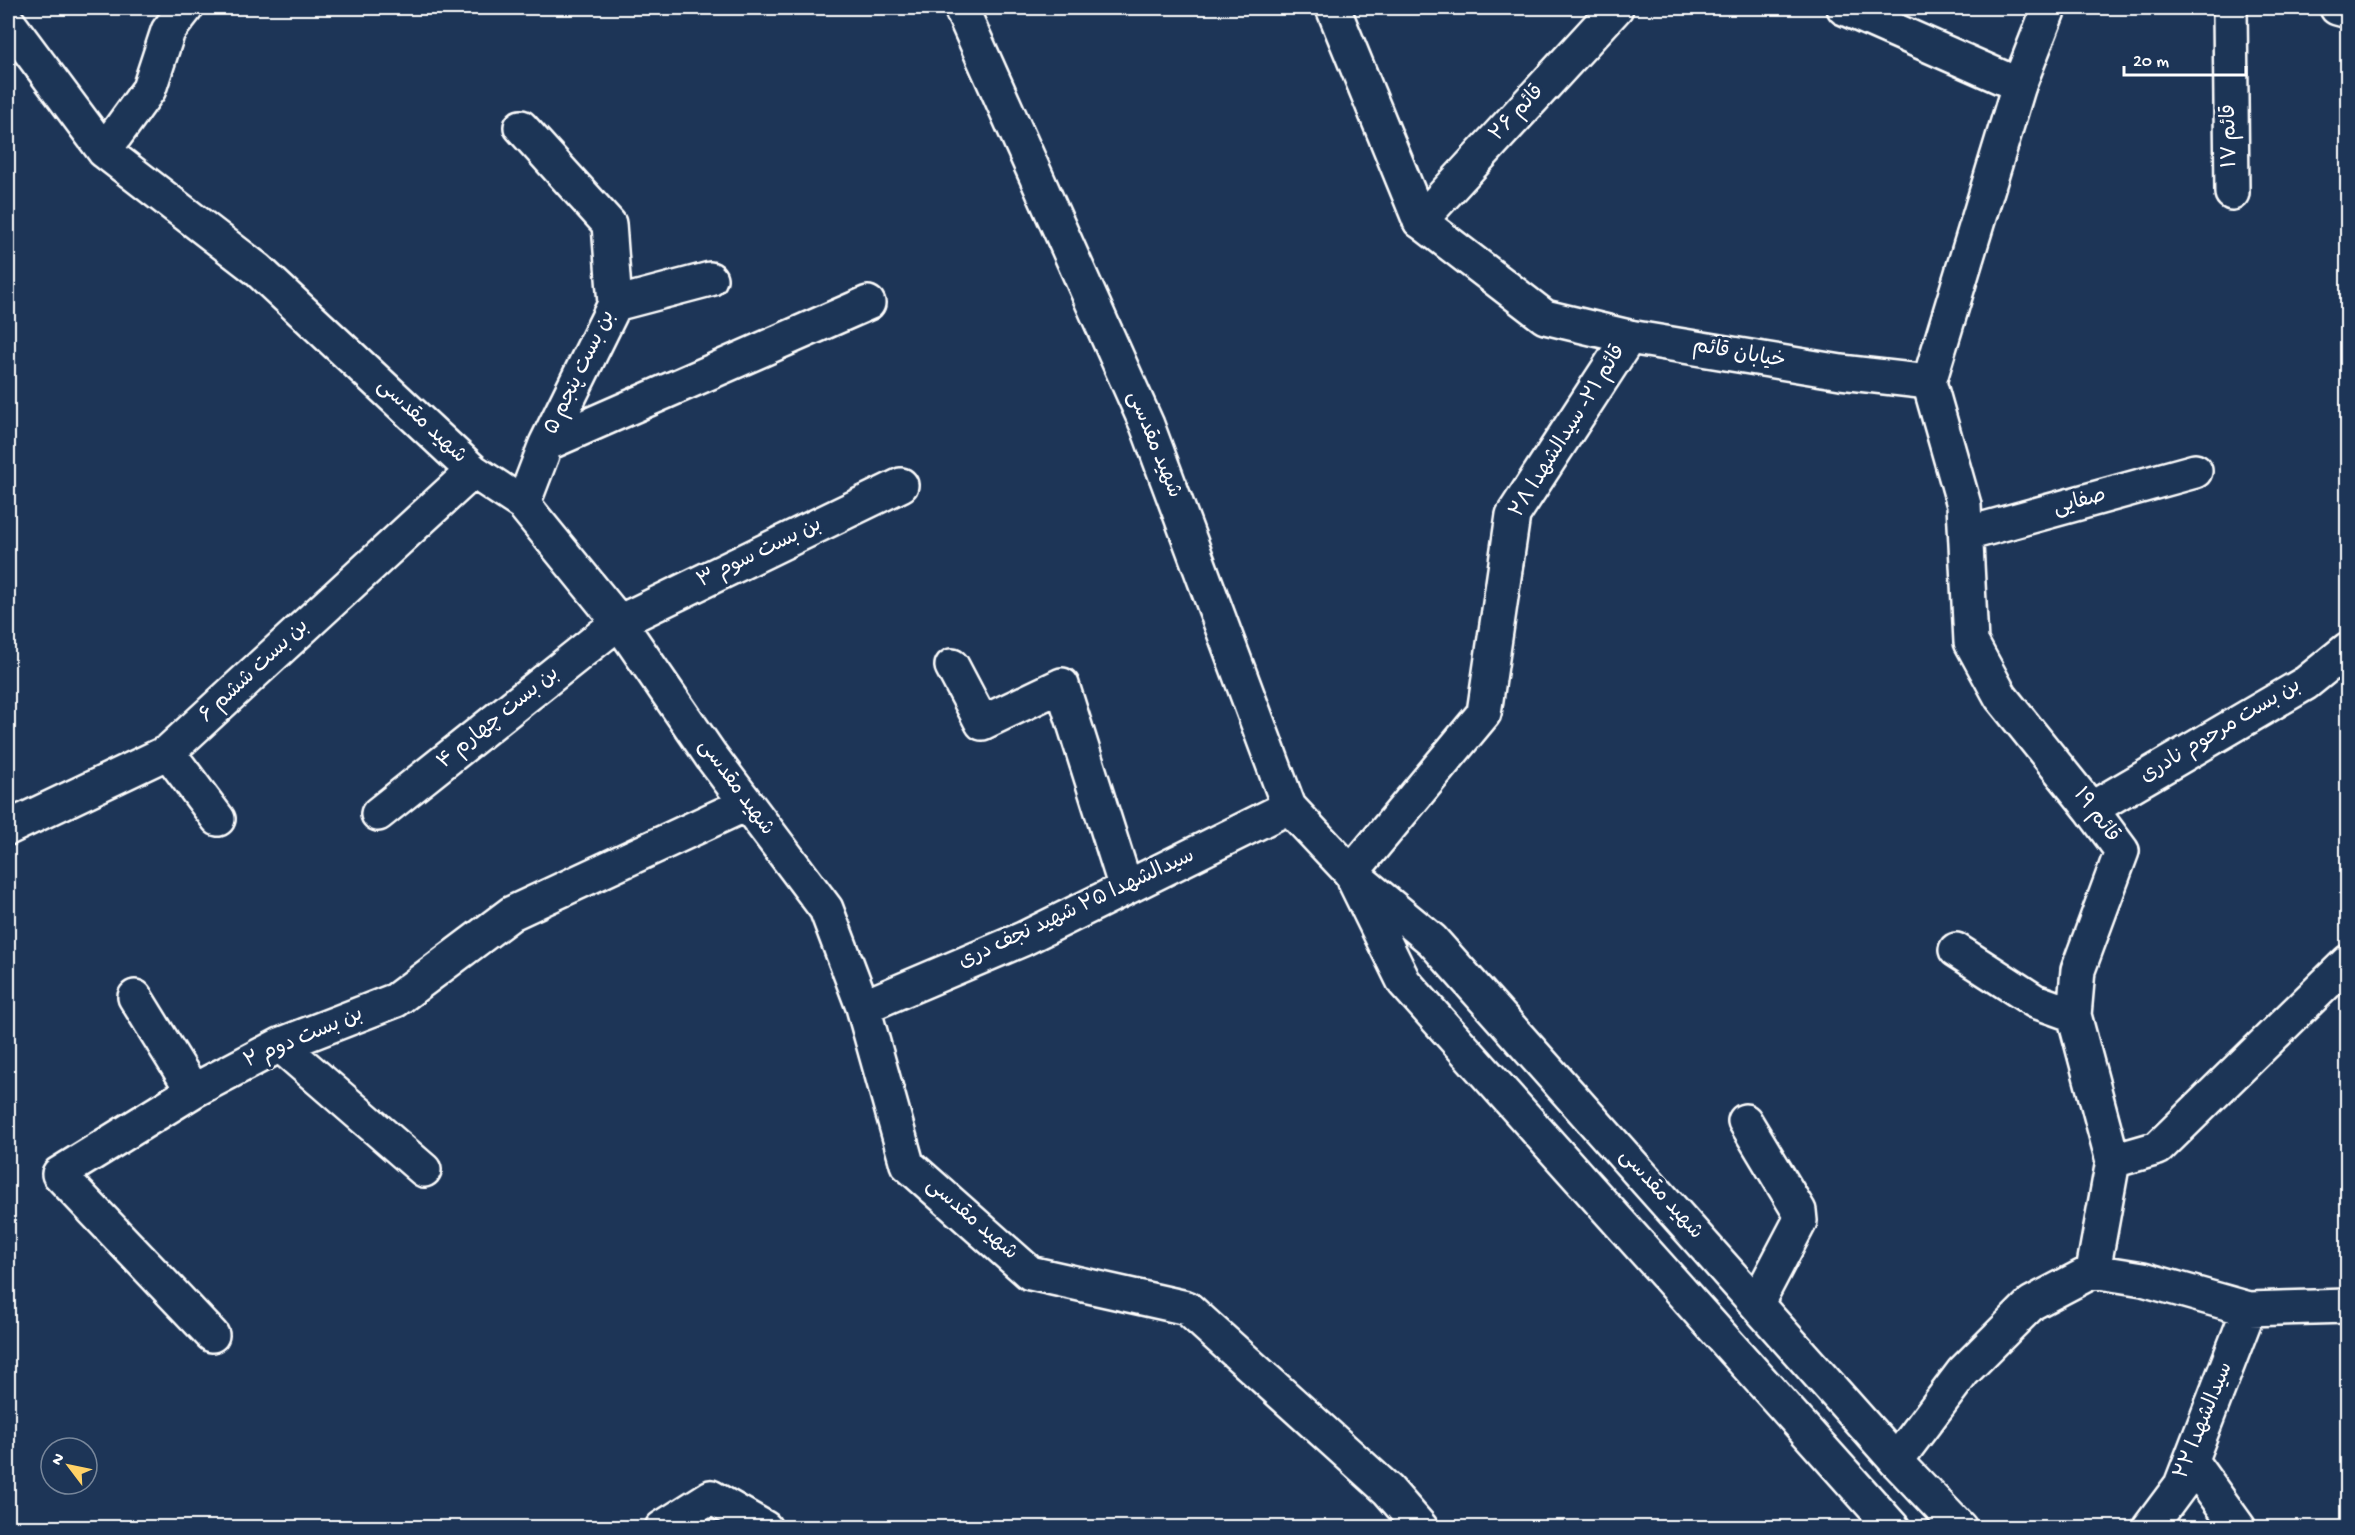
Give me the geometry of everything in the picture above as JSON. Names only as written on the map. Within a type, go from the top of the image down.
[{"type":"street","points":[[104,151],[149,89],[168,31],[186,8]]},
{"type":"street","name":"شهید مقدسی","points":[[961,8],[1147,425],[1289,807],[1351,873],[1432,940],[1896,1461],[1960,1527]]},
{"type":"street","points":[[1333,8],[1420,221]]},
{"type":"street","name":"قائم ۲۶","points":[[1420,221],[1616,8]]},
{"type":"street","points":[[1844,8],[2019,85]]},
{"type":"street","points":[[1929,382],[2019,85],[2049,8]]},
{"type":"street","name":"قائم ۱۷","points":[[2230,8],[2232,193]]},
{"type":"street","points":[[2337,8],[2348,11]]},
{"type":"street","name":"شهید مقدسی","points":[[8,22],[104,151],[257,268],[473,471],[523,504],[619,622],[711,756],[826,909],[863,1007],[907,1164],[1030,1273],[1187,1308],[1388,1491],[1421,1527]]},
{"type":"street","name":"بن بست پنجم ۵","points":[[521,127],[609,224],[615,304],[546,444],[523,504]]},
{"type":"street","name":"خیابان قائم","points":[[1420,221],[1545,317],[1629,337],[1841,372],[1929,382]]},
{"type":"street","points":[[615,304],[710,279]]},
{"type":"street","points":[[546,444],[868,303]]},
{"type":"street","name":"قائم ۲۱- سیدالشهدا ۲۸","points":[[1351,873],[1484,713],[1513,515],[1629,337]]},
{"type":"street","name":"قائم ۱۹","points":[[1929,382],[1964,505],[1971,642],[2001,697],[2122,851],[2078,970],[2074,1015],[2113,1161],[2093,1271]]},
{"type":"street","name":"بن بست ششم ۶","points":[[8,828],[168,752],[473,471]]},
{"type":"street","name":"صفایی","points":[[1966,534],[2195,471]]},
{"type":"street","name":"بن بست سوم ۳","points":[[619,622],[901,485]]},
{"type":"street","name":"بن بست چهارم ۴","points":[[378,814],[619,622]]},
{"type":"street","name":"بن بست مرحوم نادری","points":[[2091,809],[2306,683],[2348,649]]},
{"type":"street","points":[[952,666],[982,723],[1062,685],[1126,888]]},
{"type":"street","points":[[168,752],[218,819]]},
{"type":"street","name":"بن بست دوم ۲","points":[[212,1335],[58,1174],[193,1091],[280,1045],[396,1000],[512,913],[746,804]]},
{"type":"street","name":"سیدالشهدا ۲۵ شهید نجف دری","points":[[863,1007],[1023,939],[1289,807]]},
{"type":"street","name":"شهید مقدسی","points":[[1351,873],[1404,982],[1881,1524]]},
{"type":"street","points":[[1956,950],[2035,1001],[2074,1015]]},
{"type":"street","points":[[2113,1161],[2158,1148],[2348,962]]},
{"type":"street","points":[[135,998],[193,1091]]},
{"type":"street","points":[[280,1045],[424,1170]]},
{"type":"street","points":[[1744,1121],[1799,1211],[1800,1221],[1757,1303]]},
{"type":"street","points":[[1896,1461],[1963,1372],[2032,1303],[2093,1271],[2144,1279],[2249,1309],[2348,1306]]},
{"type":"street","name":"سیدالشهدا ۲۲","points":[[2150,1527],[2181,1485],[2249,1309]]},
{"type":"street","points":[[2191,1461],[2239,1527]]},
{"type":"street","points":[[662,1527],[711,1497],[765,1527]]}]
